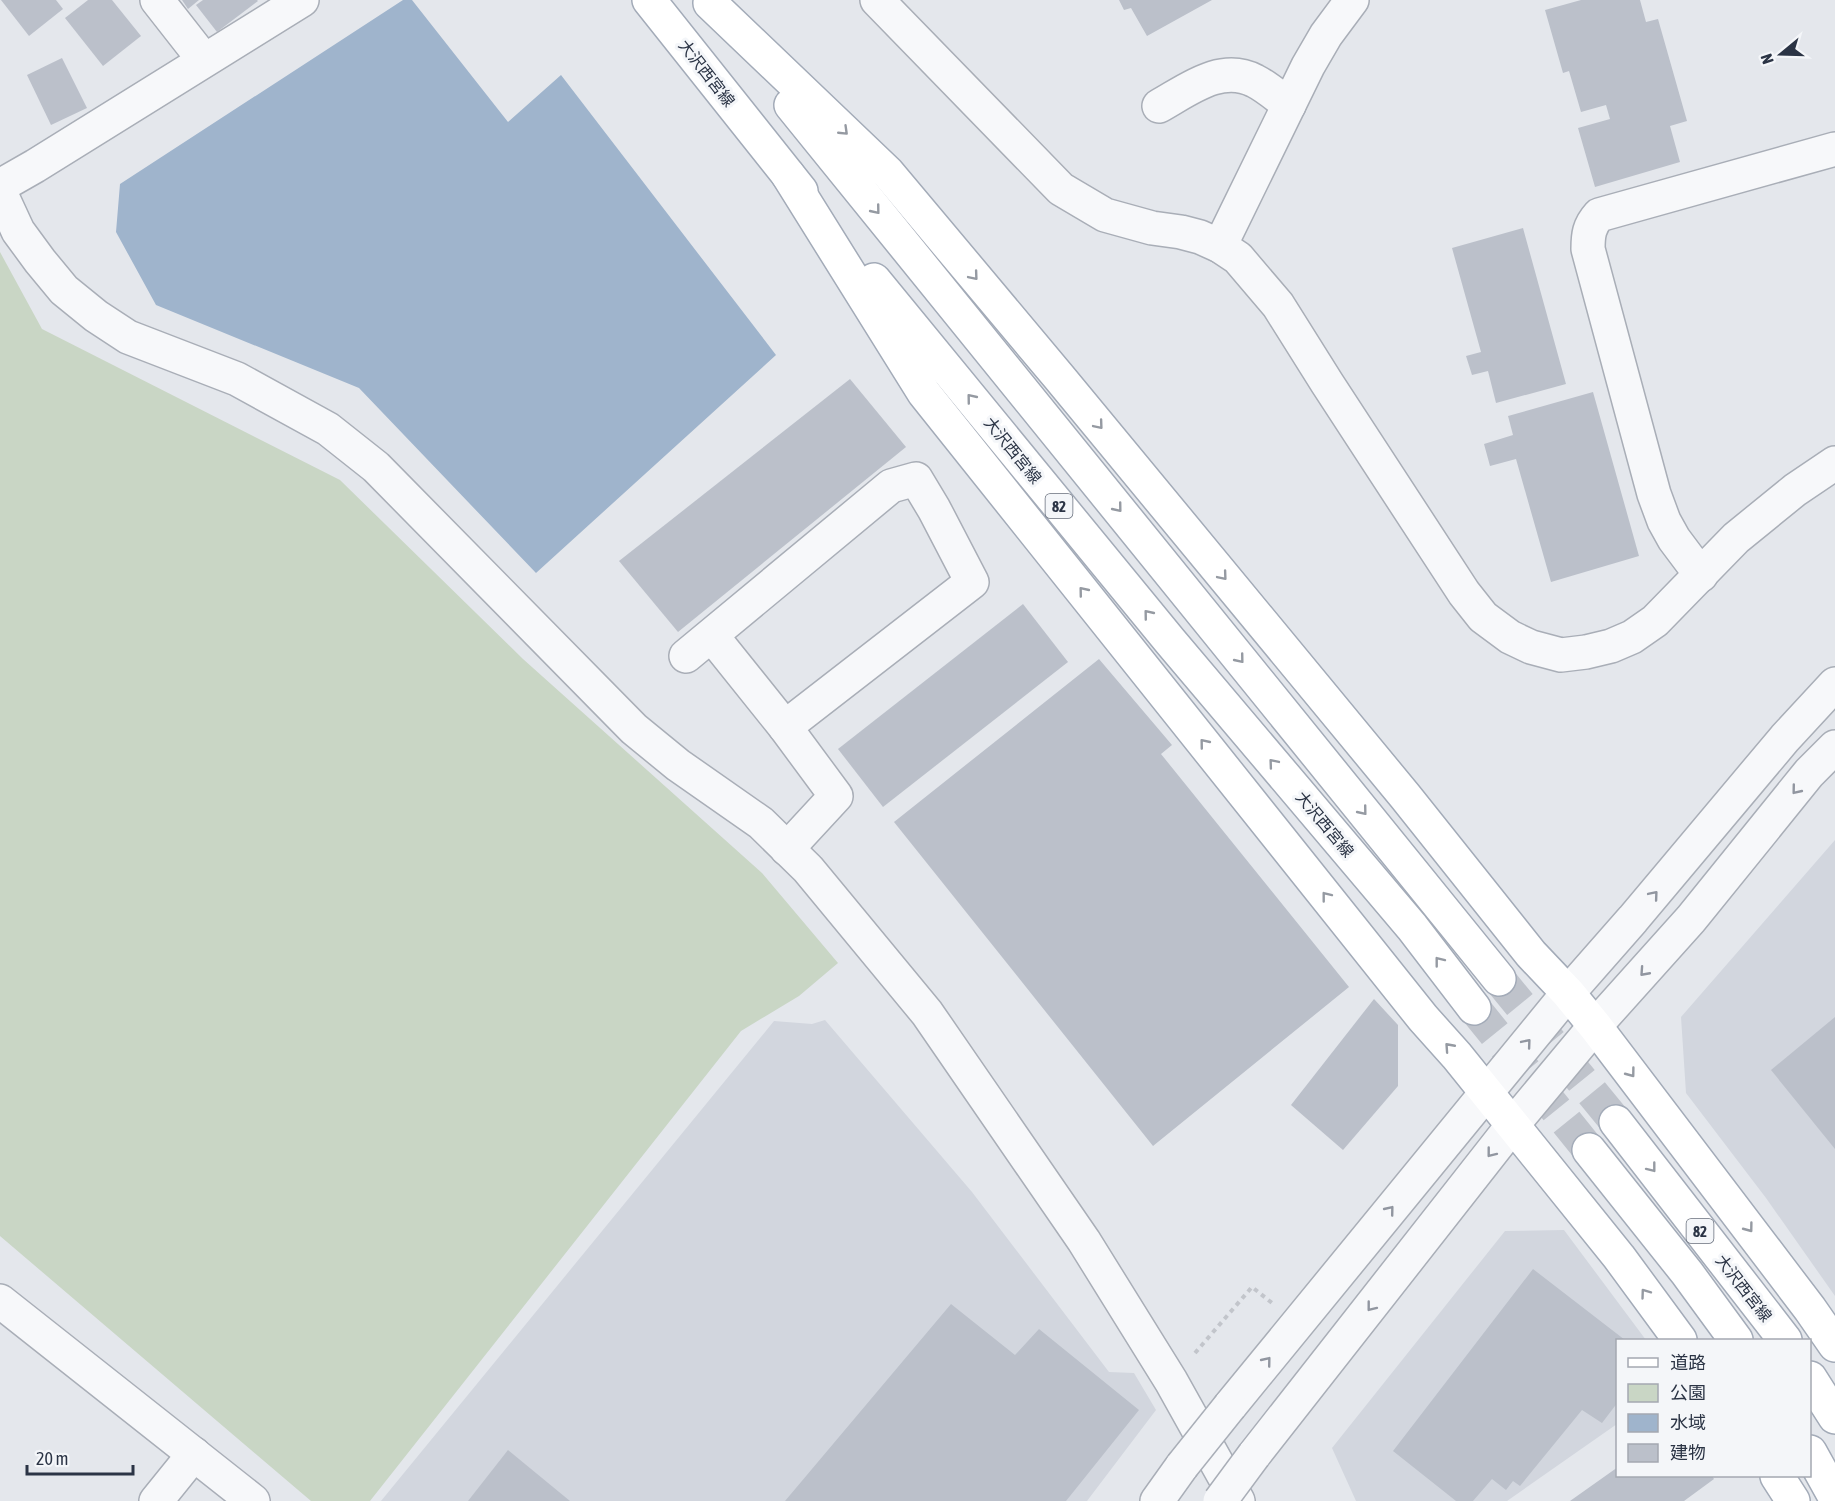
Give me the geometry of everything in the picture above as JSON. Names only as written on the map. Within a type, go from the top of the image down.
[{"type":"main road","name":"大沢西宮線","points":[[649,0],[788,175],[1170,641],[1412,927],[1474,1008]]},
{"type":"main road","points":[[709,2],[1499,979]]},
{"type":"main road","points":[[709,2],[888,173],[1405,796],[1531,954],[1595,1026],[1835,1345]]},
{"type":"main road","points":[[788,175],[924,393],[1423,1018],[1457,1056],[1620,1257],[1679,1339]]},
{"type":"main road","name":"大沢西宮線","points":[[1616,1122],[1783,1339]]},
{"type":"main road","name":"82","points":[[1589,1150],[1687,1273],[1735,1339]]},
{"type":"main road","points":[[1811,1381],[1835,1417]]},
{"type":"main road","points":[[1811,1455],[1835,1497]]},
{"type":"main road","points":[[1778,1477],[1793,1501]]},
{"type":"street","points":[[157,0],[204,60]]},
{"type":"street","points":[[0,186],[302,0]]},
{"type":"street","points":[[877,0],[1061,189],[1105,214],[1152,228],[1200,237],[1238,258],[1278,304],[1464,593],[1483,617],[1510,637],[1531,647],[1561,655],[1586,652],[1632,638],[1655,621],[1736,538],[1795,490],[1835,463]]},
{"type":"street","points":[[1220,246],[1308,66],[1326,35],[1352,0]]},
{"type":"street","points":[[1159,106],[1197,84],[1219,75],[1240,75],[1255,81],[1289,105]]},
{"type":"street","points":[[1701,575],[1674,539],[1664,521],[1654,494],[1588,249],[1588,233],[1592,222],[1599,215],[1835,149]]},
{"type":"street","points":[[0,192],[18,231],[64,290],[128,337],[237,379],[328,429],[368,460],[634,729],[687,772],[761,823],[808,869],[927,1013],[1084,1241],[1171,1381],[1238,1501]]},
{"type":"street","points":[[686,656],[891,486],[916,479],[934,508],[972,582],[785,727]]},
{"type":"street","points":[[712,636],[785,727],[836,796],[787,849]]},
{"type":"street","points":[[1157,1501],[1230,1406],[1568,993],[1633,920],[1785,738],[1835,684]]},
{"type":"street","points":[[1220,1501],[1513,1126],[1595,1026],[1691,919],[1809,773],[1835,747]]},
{"type":"street","points":[[0,1301],[253,1501]]},
{"type":"street","points":[[156,1501],[194,1454]]},
{"type":"path","points":[[1171,1381],[1252,1287]]},
{"type":"shaded area","points":[[1835,840],[1835,1296],[1766,1198],[1686,1093],[1681,1017]]},
{"type":"shaded area","points":[[825,1020],[972,1192],[1109,1372],[1134,1373],[1156,1410],[1087,1501],[381,1501],[774,1021],[812,1024]]},
{"type":"shaded area","points":[[1564,1230],[1645,1339],[1616,1339],[1616,1425],[1507,1501],[1356,1501],[1332,1448],[1505,1231]]},
{"type":"green space","points":[[0,252],[42,329],[340,480],[523,659],[762,873],[838,963],[799,996],[741,1031],[370,1501],[311,1501],[0,1236]]},
{"type":"water","points":[[403,0],[412,0],[508,122],[561,75],[776,355],[536,573],[359,388],[156,305],[116,232],[120,184]]},
{"type":"building","points":[[1,0],[56,0],[63,9],[29,36]]},
{"type":"building","points":[[88,0],[112,0],[141,36],[103,66],[65,18]]},
{"type":"building","points":[[182,0],[199,0],[188,9]]},
{"type":"building","points":[[203,0],[258,1],[217,32],[196,5]]},
{"type":"building","points":[[1119,0],[1212,0],[1147,36],[1131,8],[1124,10]]},
{"type":"building","points":[[1581,0],[1640,0],[1646,22],[1658,19],[1687,121],[1670,126],[1680,162],[1595,187],[1578,128],[1610,119],[1606,105],[1581,112],[1569,71],[1563,73],[1545,10]]},
{"type":"building","points":[[62,58],[87,108],[51,125],[27,75]]},
{"type":"building","points":[[1523,228],[1566,384],[1496,403],[1488,371],[1472,375],[1466,356],[1481,352],[1452,248]]},
{"type":"building","points":[[850,379],[906,447],[678,632],[619,561]]},
{"type":"building","points":[[1593,392],[1639,556],[1551,582],[1516,459],[1490,466],[1484,444],[1513,435],[1508,416]]},
{"type":"building","points":[[1023,604],[1068,662],[883,807],[838,749]]},
{"type":"building","points":[[1099,659],[1172,745],[1161,754],[1349,987],[1153,1146],[894,822]]},
{"type":"building","points":[[1374,999],[1398,1025],[1398,1086],[1343,1150],[1291,1105]]},
{"type":"building","points":[[1835,1017],[1835,1149],[1771,1070]]},
{"type":"building","points":[[1533,1269],[1624,1339],[1616,1339],[1616,1405],[1602,1423],[1582,1410],[1520,1486],[1513,1481],[1506,1490],[1492,1479],[1473,1501],[1456,1501],[1393,1451]]},
{"type":"building","points":[[951,1304],[1015,1355],[1039,1329],[1139,1410],[1066,1501],[785,1501]]},
{"type":"building","points":[[508,1450],[570,1501],[468,1501]]},
{"type":"building","points":[[1616,1468],[1616,1477],[1713,1477],[1714,1479],[1684,1501],[1570,1501]]},
{"type":"tunnel","points":[[1499,979],[1616,1122]]},
{"type":"tunnel","points":[[1474,1008],[1589,1150]]}]
